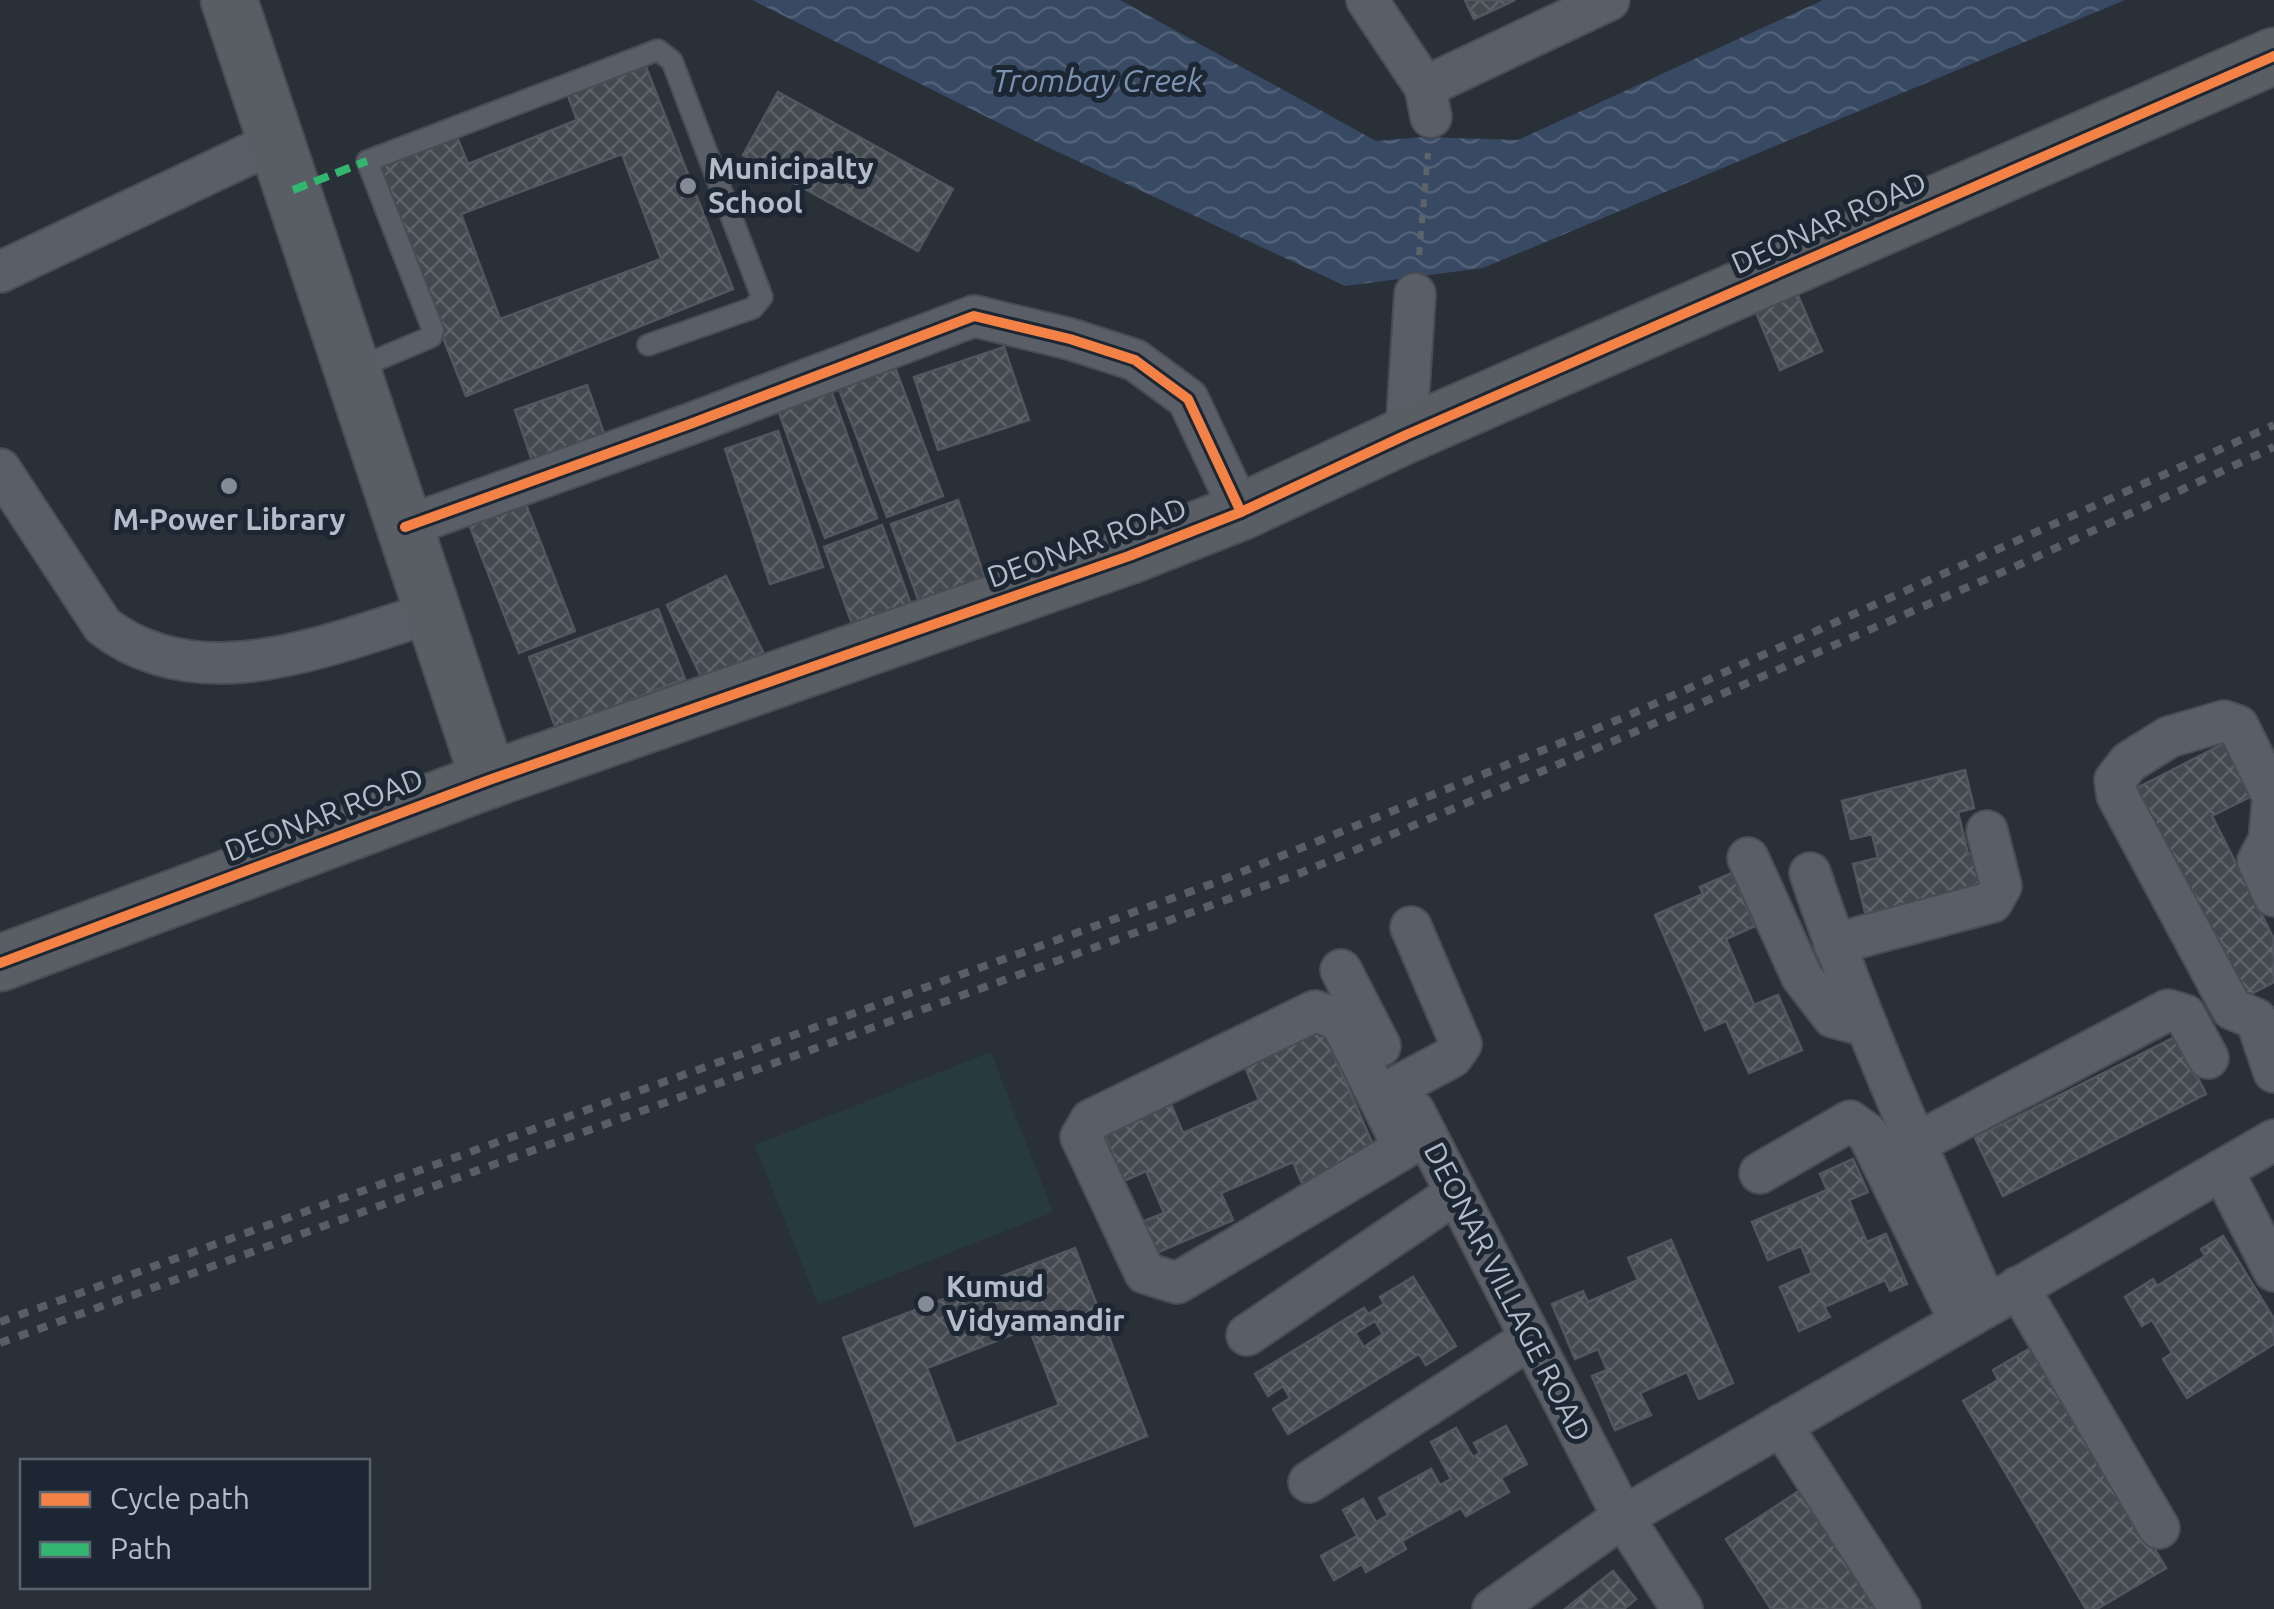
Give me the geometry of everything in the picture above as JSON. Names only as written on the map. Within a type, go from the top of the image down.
[{"type":"street","points":[[229,0],[489,780]]},
{"type":"street","points":[[1367,0],[1428,102],[1608,0]]},
{"type":"street","name":"DEONAR ROAD","points":[[0,963],[489,780],[1129,556],[1241,512],[1406,435],[2274,56]]},
{"type":"street","points":[[0,272],[277,140]]},
{"type":"street","points":[[1406,435],[1415,294]]},
{"type":"street","points":[[404,526],[690,424],[974,316],[1070,339],[1135,360],[1188,399],[1241,512]]},
{"type":"street","points":[[0,470],[103,626],[122,641],[152,654],[211,665],[256,661],[433,612]]},
{"type":"street","points":[[2274,896],[2258,861],[2269,840],[2273,797],[2238,726],[2224,721],[2170,737],[2129,762],[2116,780],[2117,796],[2232,1009],[2265,1012],[2274,1072]]},
{"type":"street","points":[[1834,944],[1992,902],[2001,886],[1987,830]]},
{"type":"street","points":[[1748,858],[1802,977],[1833,1017],[1867,1026]]},
{"type":"street","points":[[1810,873],[1834,944],[1915,1144],[1988,1305]]},
{"type":"street","points":[[1400,1085],[1452,1057],[1461,1044],[1411,927]]},
{"type":"street","name":"DEONAR VILLAGE ROAD","points":[[1341,970],[1400,1085],[1415,1141],[1456,1193],[1624,1517],[1682,1609]]},
{"type":"street","points":[[1316,1010],[1340,1020],[1415,1141],[1177,1283],[1145,1273],[1081,1137],[1091,1120],[1316,1010]]},
{"type":"street","points":[[1915,1144],[2168,1010],[2185,1014],[2208,1058]]},
{"type":"street","points":[[1760,1173],[1850,1121],[1868,1134],[1988,1305],[2160,1528]]},
{"type":"street","points":[[1493,1609],[1624,1517],[2274,1140]]},
{"type":"street","points":[[2222,1170],[2274,1271]]},
{"type":"street","points":[[1246,1334],[1456,1193]]},
{"type":"street","points":[[1309,1482],[1531,1338]]},
{"type":"street","points":[[1781,1425],[1900,1609]]},
{"type":"lane","points":[[353,370],[431,337],[433,330],[367,161],[658,50],[672,62],[762,297],[753,308],[648,345]]},
{"type":"path","points":[[1415,294],[1428,102]]},
{"type":"green space","points":[[991,1052],[1053,1212],[818,1305],[755,1145]]},
{"type":"water","name":"Trombay Creek","points":[[752,0],[1120,0],[1376,141],[1423,137],[1518,140],[1823,0],[2125,0],[1483,268],[1345,286],[1043,145]]},
{"type":"building","points":[[1465,0],[1515,0],[1474,19]]},
{"type":"building","points":[[644,62],[733,289],[466,396],[377,169],[457,137],[468,164],[577,120],[567,93]],"holes":[[[622,154],[661,259],[500,319],[461,214]]]},
{"type":"building","points":[[778,92],[953,189],[918,251],[743,155]]},
{"type":"building","points":[[1794,286],[1822,351],[1780,370],[1753,305]]},
{"type":"building","points":[[1004,347],[1029,420],[938,450],[914,377]]},
{"type":"building","points":[[893,362],[943,496],[887,517],[837,384]]},
{"type":"building","points":[[828,382],[877,518],[825,538],[775,402]]},
{"type":"building","points":[[587,385],[609,448],[536,473],[515,410]]},
{"type":"building","points":[[778,431],[823,567],[770,584],[725,449]]},
{"type":"building","points":[[523,497],[575,631],[519,653],[467,519]]},
{"type":"building","points":[[958,500],[985,578],[919,602],[891,524]]},
{"type":"building","points":[[882,525],[917,621],[859,643],[824,547]]},
{"type":"building","points":[[726,576],[763,652],[703,681],[667,605]]},
{"type":"building","points":[[658,609],[685,679],[556,729],[529,657]]},
{"type":"building","points":[[2225,743],[2252,796],[2212,816],[2274,939],[2274,982],[2241,999],[2135,789]]},
{"type":"building","points":[[1965,770],[1974,808],[1958,812],[1968,854],[1982,850],[1990,885],[1866,916],[1853,864],[1878,858],[1872,834],[1851,839],[1842,801]]},
{"type":"building","points":[[1732,873],[1755,926],[1726,939],[1754,1005],[1778,995],[1802,1050],[1749,1073],[1726,1021],[1705,1030],[1655,915],[1703,894],[1700,887]]},
{"type":"building","points":[[1320,1023],[1378,1156],[1304,1188],[1293,1162],[1221,1193],[1233,1220],[1156,1253],[1142,1222],[1164,1213],[1146,1171],[1124,1181],[1103,1132],[1170,1102],[1183,1133],[1259,1100],[1241,1058]]},
{"type":"building","points":[[2177,1036],[2206,1094],[2003,1196],[1975,1138]]},
{"type":"building","points":[[1853,1159],[1868,1192],[1849,1200],[1867,1242],[1886,1234],[1907,1284],[1890,1291],[1885,1280],[1824,1307],[1830,1317],[1799,1331],[1780,1287],[1812,1273],[1801,1246],[1768,1260],[1752,1222],[1827,1190],[1820,1174]]},
{"type":"building","points":[[2223,1236],[2274,1319],[2274,1344],[2187,1398],[2163,1359],[2172,1353],[2152,1320],[2142,1326],[2125,1297],[2153,1279],[2157,1286],[2205,1256],[2201,1249]]},
{"type":"building","points":[[1671,1240],[1733,1383],[1699,1399],[1687,1372],[1640,1393],[1651,1415],[1615,1430],[1592,1376],[1607,1370],[1598,1349],[1575,1359],[1552,1304],[1583,1291],[1588,1302],[1638,1280],[1628,1258]]},
{"type":"building","points":[[1075,1248],[1147,1436],[915,1526],[843,1338]],"holes":[[[1029,1328],[1059,1405],[956,1444],[927,1368]]]},
{"type":"building","points":[[1413,1277],[1456,1346],[1426,1365],[1419,1354],[1288,1434],[1273,1409],[1290,1398],[1283,1386],[1268,1396],[1255,1374],[1364,1308],[1368,1314],[1384,1304],[1380,1297]],"holes":[[[1375,1321],[1383,1334],[1364,1347],[1355,1333]]]},
{"type":"building","points":[[2034,1346],[2166,1568],[2097,1609],[2086,1609],[1963,1401],[1998,1380],[1993,1370]]},
{"type":"building","points":[[1506,1426],[1527,1464],[1501,1478],[1509,1492],[1466,1516],[1461,1508],[1402,1541],[1406,1549],[1366,1572],[1362,1564],[1334,1580],[1321,1556],[1357,1536],[1343,1510],[1363,1499],[1376,1522],[1388,1515],[1379,1498],[1431,1469],[1440,1485],[1451,1479],[1431,1442],[1456,1428],[1473,1457],[1480,1453],[1474,1443]]},
{"type":"building","points":[[1799,1491],[1876,1609],[1771,1609],[1726,1539]]},
{"type":"building","points":[[1613,1571],[1636,1599],[1624,1609],[1565,1609]]},
{"type":"railway","points":[[0,1322],[1217,882],[1625,717],[2274,425]]},
{"type":"railway","points":[[0,1343],[1303,872],[2023,563],[2274,447]]},
{"type":"marked path","points":[[293,190],[367,161]]},
{"type":"cycle path","points":[[0,963],[489,780],[1129,556],[1241,512],[1406,435],[2274,56]]},
{"type":"cycle path","points":[[405,527],[974,316],[1070,339],[1135,360],[1188,399],[1241,512]]},
{"type":"place","name":"Municipalty School","points":[[688,186]]},
{"type":"place","name":"M-Power Library","points":[[229,486]]},
{"type":"place","name":"Kumud Vidyamandir","points":[[926,1304]]}]
